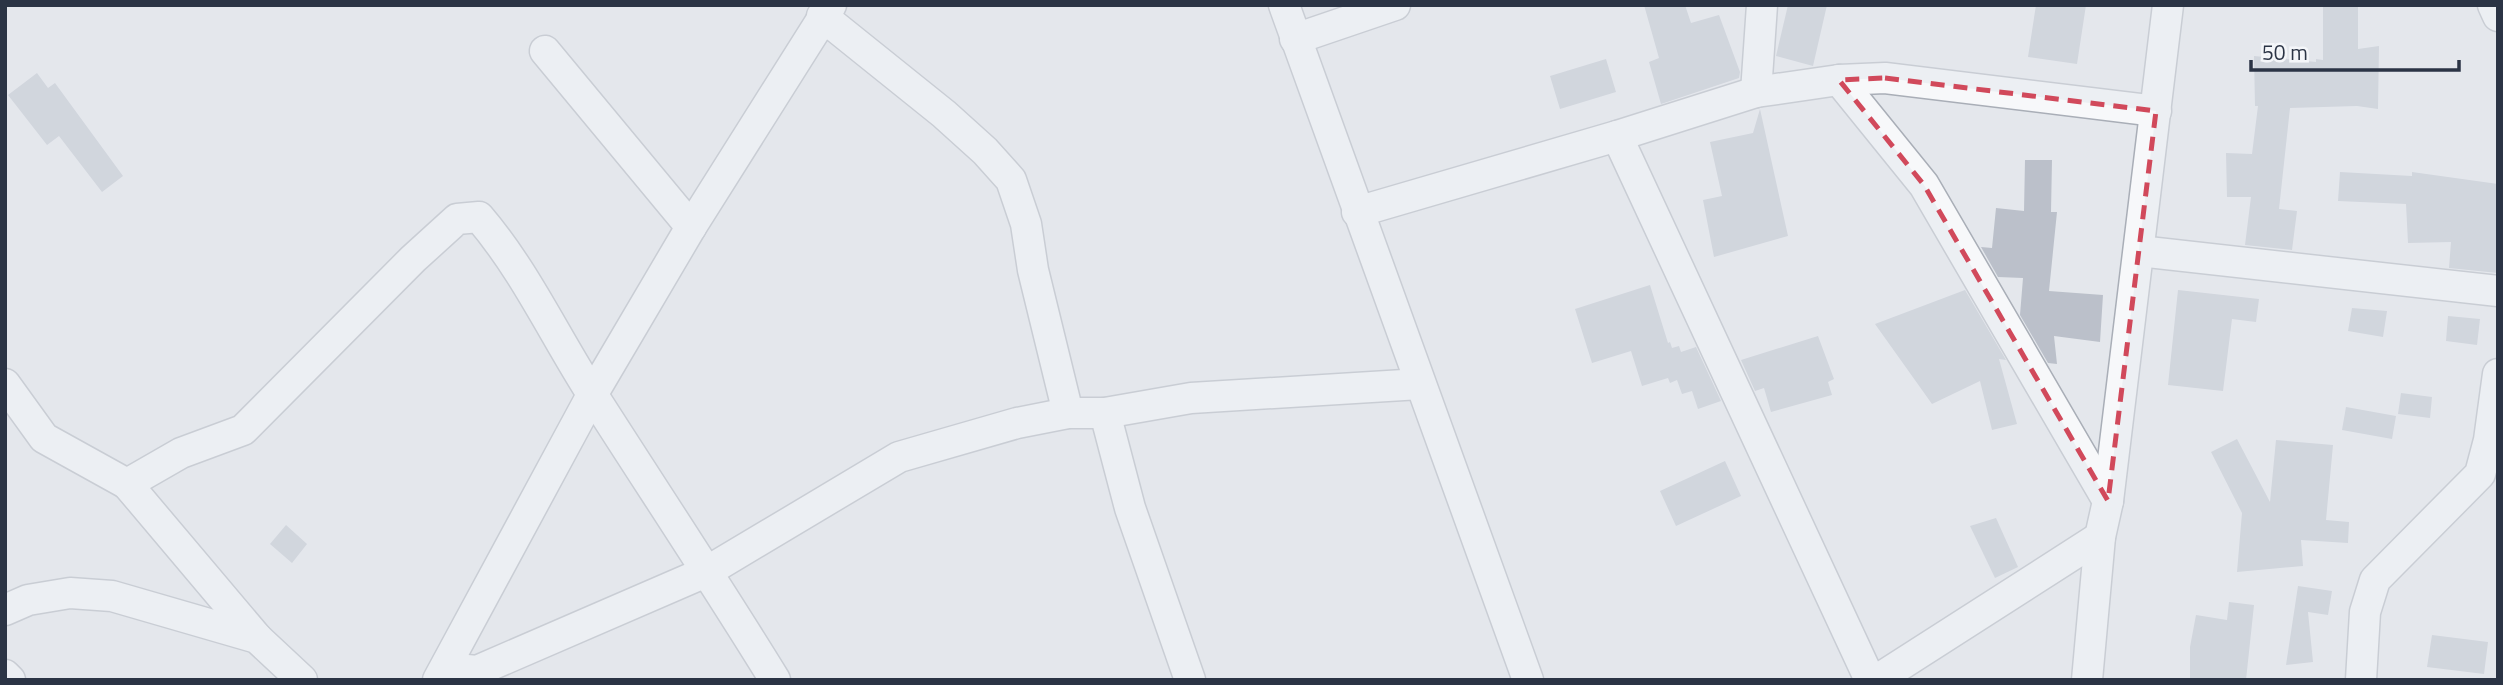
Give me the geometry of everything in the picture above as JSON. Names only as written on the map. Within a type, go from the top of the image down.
[{"type":"street","points":[[1284,5],[1528,680]]},
{"type":"street","points":[[1295,39],[1395,5]]},
{"type":"street","points":[[1756,92],[1762,5]]},
{"type":"street","points":[[2087,680],[2100,537],[2108,501],[2168,5]]},
{"type":"street","points":[[2493,5],[2498,16]]},
{"type":"street","points":[[1068,413],[1033,270],[1026,224],[1011,180],[944,114],[827,11],[691,227],[592,395],[442,674],[479,675],[708,571],[899,457],[1017,423],[1068,413],[1105,413],[1191,398],[1420,384]]},
{"type":"street","points":[[545,51],[691,227]]},
{"type":"street","points":[[1357,212],[1617,136],[1756,92],[1839,80],[1885,79],[2156,111]]},
{"type":"street","points":[[1839,80],[1924,185],[2108,501]]},
{"type":"street","points":[[1617,136],[1870,680]]},
{"type":"street","points":[[127,484],[181,453],[243,430],[413,259],[457,219],[480,217],[517,267],[592,395],[708,571],[775,680]]},
{"type":"street","points":[[2139,251],[2498,291]]},
{"type":"street","points":[[2361,680],[2365,612],[2375,580],[2480,474],[2489,440],[2498,374]]},
{"type":"street","points":[[5,384],[44,438],[127,484],[257,638],[302,680]]},
{"type":"street","points":[[1105,413],[1130,508],[1190,680]]},
{"type":"street","points":[[1877,680],[2100,537]]},
{"type":"street","points":[[5,610],[28,600],[70,593],[112,596],[257,638]]},
{"type":"street","points":[[5,676],[10,680]]},
{"type":"highlighted area","points":[[1885,78],[2156,111],[2108,501],[1924,185],[1839,80]]},
{"type":"building","points":[[1644,5],[1685,5],[1691,23],[1719,15],[1740,72],[1739,78],[1661,104],[1649,62],[1659,58]]},
{"type":"building","points":[[1788,5],[1827,5],[1813,66],[1776,56]]},
{"type":"building","points":[[2036,5],[2086,5],[2077,64],[2028,57]]},
{"type":"building","points":[[2323,5],[2358,5],[2358,49],[2379,46],[2378,109],[2357,106],[2290,108],[2279,209],[2297,211],[2292,250],[2245,245],[2251,197],[2227,197],[2226,153],[2252,154],[2258,106],[2255,106],[2254,56],[2316,62],[2316,59],[2323,60]]},
{"type":"building","points":[[1606,59],[1616,92],[1560,109],[1550,76]]},
{"type":"building","points":[[37,73],[48,88],[55,83],[123,176],[102,192],[59,136],[47,145],[8,95]]},
{"type":"building","points":[[1760,109],[1788,236],[1714,257],[1703,200],[1722,196],[1710,142],[1753,133]]},
{"type":"building","points":[[2025,160],[2052,160],[2051,212],[2057,212],[2049,291],[2103,295],[2100,342],[2054,336],[2057,364],[2048,363],[2020,315],[2023,278],[1998,277],[1981,247],[1992,248],[1996,208],[2024,211]]},
{"type":"building","points":[[2340,172],[2412,176],[2412,172],[2498,184],[2498,273],[2449,268],[2451,242],[2408,243],[2406,204],[2338,201]]},
{"type":"building","points":[[1650,285],[1668,343],[1670,342],[1672,348],[1679,346],[1681,352],[1696,347],[1721,401],[1698,409],[1692,391],[1682,394],[1677,380],[1670,383],[1668,378],[1642,386],[1631,351],[1592,363],[1575,309]]},
{"type":"building","points":[[1965,290],[2006,360],[1999,359],[2017,424],[1992,430],[1980,381],[1932,404],[1875,324]]},
{"type":"building","points":[[2178,290],[2259,299],[2256,322],[2232,319],[2223,391],[2168,385]]},
{"type":"building","points":[[2352,308],[2387,311],[2383,337],[2348,331]]},
{"type":"building","points":[[2448,316],[2480,319],[2477,345],[2446,341]]},
{"type":"building","points":[[1818,336],[1834,379],[1828,382],[1832,395],[1771,412],[1764,388],[1755,391],[1741,360]]},
{"type":"building","points":[[2401,393],[2432,397],[2430,418],[2398,414]]},
{"type":"building","points":[[2346,407],[2396,416],[2392,439],[2342,430]]},
{"type":"building","points":[[2237,439],[2270,502],[2276,440],[2333,445],[2326,520],[2349,522],[2348,543],[2301,540],[2303,566],[2237,572],[2242,513],[2211,452]]},
{"type":"building","points":[[1725,461],[1741,496],[1676,526],[1660,491]]},
{"type":"building","points":[[1996,518],[2018,567],[1995,578],[1970,526]]},
{"type":"building","points":[[286,525],[307,544],[292,563],[270,544]]},
{"type":"building","points":[[2298,586],[2332,591],[2328,615],[2308,612],[2313,662],[2286,665]]},
{"type":"building","points":[[2229,602],[2254,605],[2246,680],[2190,680],[2190,647],[2196,615],[2227,620]]},
{"type":"building","points":[[2432,635],[2488,642],[2484,674],[2427,667]]}]
